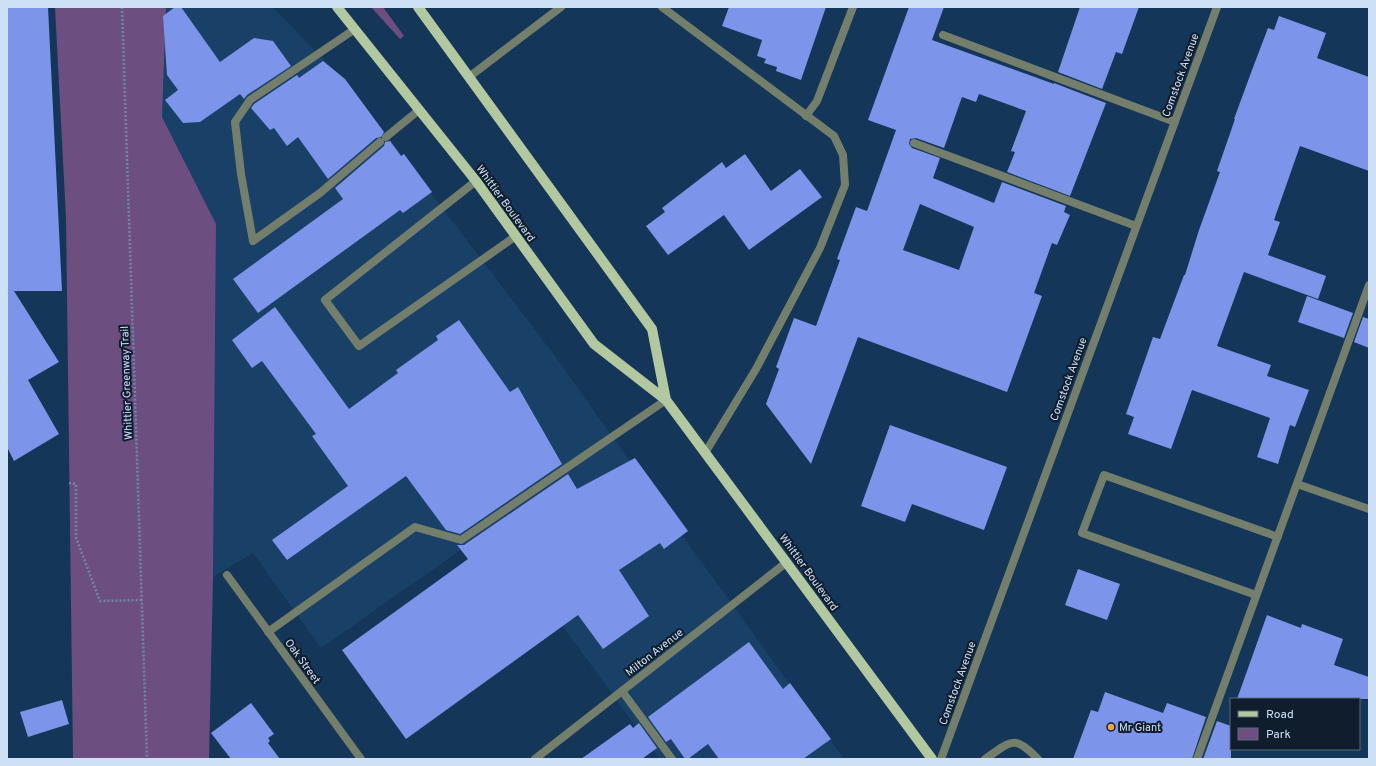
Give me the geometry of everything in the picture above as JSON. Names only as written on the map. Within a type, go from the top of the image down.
[{"type":"main road","name":"Whittier Boulevard","points":[[337,7],[476,181],[594,344],[666,400],[932,759]]},
{"type":"main road","name":"Whittier Boulevard","points":[[418,7],[652,329],[666,400]]},
{"type":"street","points":[[469,77],[561,7]]},
{"type":"street","points":[[662,7],[834,136],[843,155],[845,185],[820,248],[756,369],[705,453]]},
{"type":"street","points":[[806,116],[817,101],[853,7]]},
{"type":"street","name":"Comstock Avenue","points":[[941,759],[1217,7]]},
{"type":"street","points":[[354,29],[250,100],[235,122],[241,174],[253,241],[320,193],[419,110]]},
{"type":"street","points":[[943,35],[1175,122]]},
{"type":"street","points":[[914,143],[1136,226]]},
{"type":"street","points":[[476,181],[325,300],[359,346],[516,236]]},
{"type":"street","points":[[1197,759],[1369,285]]},
{"type":"street","points":[[268,632],[415,527],[461,540],[666,400]]},
{"type":"street","points":[[1256,595],[1082,533],[1104,475],[1278,537]]},
{"type":"street","points":[[1297,484],[1369,509]]},
{"type":"street","name":"Milton Avenue","points":[[535,759],[787,562]]},
{"type":"street","name":"Oak Street","points":[[227,575],[361,759]]},
{"type":"street","points":[[622,691],[672,759]]},
{"type":"street","points":[[985,759],[1009,743],[1016,742],[1026,747],[1038,759]]},
{"type":"path","name":"Whittier Greenway Trail","points":[[122,7],[147,759]]},
{"type":"path","points":[[69,483],[76,484],[76,538],[100,601],[142,600]]},
{"type":"shaded area","points":[[166,7],[272,7],[347,83],[555,356],[844,759],[659,759],[492,528],[321,648],[253,553],[213,577],[216,224],[162,117]]},
{"type":"green space","points":[[55,7],[166,7],[162,117],[216,224],[213,577],[209,759],[73,759],[66,218]]},
{"type":"green space","points":[[371,7],[383,7],[404,36],[400,39]]},
{"type":"building","points":[[7,7],[48,7],[62,291],[14,291],[59,362],[28,380],[59,434],[14,461],[7,447]]},
{"type":"building","points":[[175,7],[181,7],[220,62],[254,38],[273,41],[291,66],[247,95],[244,99],[240,94],[200,122],[183,123],[165,100],[178,90],[167,75],[163,16]]},
{"type":"building","points":[[729,7],[826,7],[801,80],[776,71],[777,67],[764,63],[766,59],[757,56],[762,40],[722,26]]},
{"type":"building","points":[[909,7],[944,7],[932,40],[1106,103],[1070,196],[1007,172],[1015,152],[1011,151],[1026,111],[979,94],[976,102],[962,97],[944,148],[916,138],[910,139],[909,144],[912,148],[940,158],[933,178],[994,203],[1002,182],[1066,206],[1064,212],[1070,215],[1057,245],[1052,243],[1034,293],[1042,296],[1007,392],[858,337],[811,464],[766,404],[779,369],[776,367],[794,318],[816,326],[840,260],[837,259],[856,207],[867,211],[896,130],[868,120]],"holes":[[[920,204],[974,227],[959,270],[903,250]]]},
{"type":"building","points":[[1080,7],[1139,7],[1122,54],[1116,52],[1102,89],[1058,72]]},
{"type":"building","points":[[1279,16],[1326,33],[1317,58],[1369,77],[1369,171],[1300,146],[1274,220],[1280,222],[1268,255],[1326,276],[1318,299],[1244,272],[1217,346],[1271,365],[1267,376],[1309,390],[1295,427],[1290,425],[1278,464],[1257,457],[1270,418],[1192,390],[1171,449],[1128,434],[1134,417],[1126,414],[1153,337],[1160,339],[1185,275],[1199,230],[1220,172],[1217,171],[1234,119],[1268,28],[1274,30]]},
{"type":"building","points":[[323,61],[345,79],[384,132],[381,137],[376,138],[328,179],[298,137],[287,146],[274,128],[270,130],[251,108],[254,104],[297,75],[299,78]]},
{"type":"building","points":[[390,141],[401,156],[404,154],[432,192],[403,213],[400,210],[258,313],[233,279],[343,199],[335,188],[384,146],[385,142]]},
{"type":"building","points":[[745,154],[771,191],[800,169],[822,197],[749,250],[724,215],[668,255],[646,226],[665,212],[662,208],[722,162],[726,168]]},
{"type":"building","points":[[1307,296],[1353,313],[1344,338],[1298,322]]},
{"type":"building","points":[[275,307],[349,409],[398,373],[396,370],[438,340],[436,336],[459,320],[510,392],[518,387],[562,464],[460,534],[446,530],[406,476],[287,560],[272,540],[348,486],[312,436],[316,434],[262,361],[252,368],[232,340]]},
{"type":"building","points":[[1363,317],[1369,319],[1369,348],[1354,342]]},
{"type":"building","points":[[890,425],[1007,467],[984,530],[912,504],[905,522],[861,506]]},
{"type":"building","points":[[635,458],[688,531],[664,549],[660,543],[619,570],[649,616],[603,649],[578,615],[406,739],[342,650],[468,559],[457,545],[464,545],[568,474],[577,489]]},
{"type":"building","points":[[1078,569],[1120,584],[1107,620],[1065,605]]},
{"type":"building","points":[[1267,615],[1301,628],[1302,624],[1343,639],[1334,665],[1369,677],[1369,699],[1237,698]]},
{"type":"building","points":[[749,642],[783,689],[790,683],[831,739],[803,759],[719,759],[708,744],[688,759],[685,759],[671,739],[666,742],[648,717]]},
{"type":"building","points":[[1105,692],[1163,713],[1167,703],[1206,717],[1192,759],[1073,759],[1091,710],[1098,712]]},
{"type":"building","points":[[62,700],[69,724],[28,737],[20,712]]},
{"type":"building","points":[[251,703],[274,734],[268,738],[270,741],[268,743],[280,759],[231,759],[211,733]]},
{"type":"building","points":[[1217,721],[1230,726],[1231,759],[1203,759]]},
{"type":"building","points":[[639,723],[657,748],[642,759],[581,759],[630,724],[633,728]]},
{"type":"place","name":"Mr Giant","points":[[1111,727]]}]
